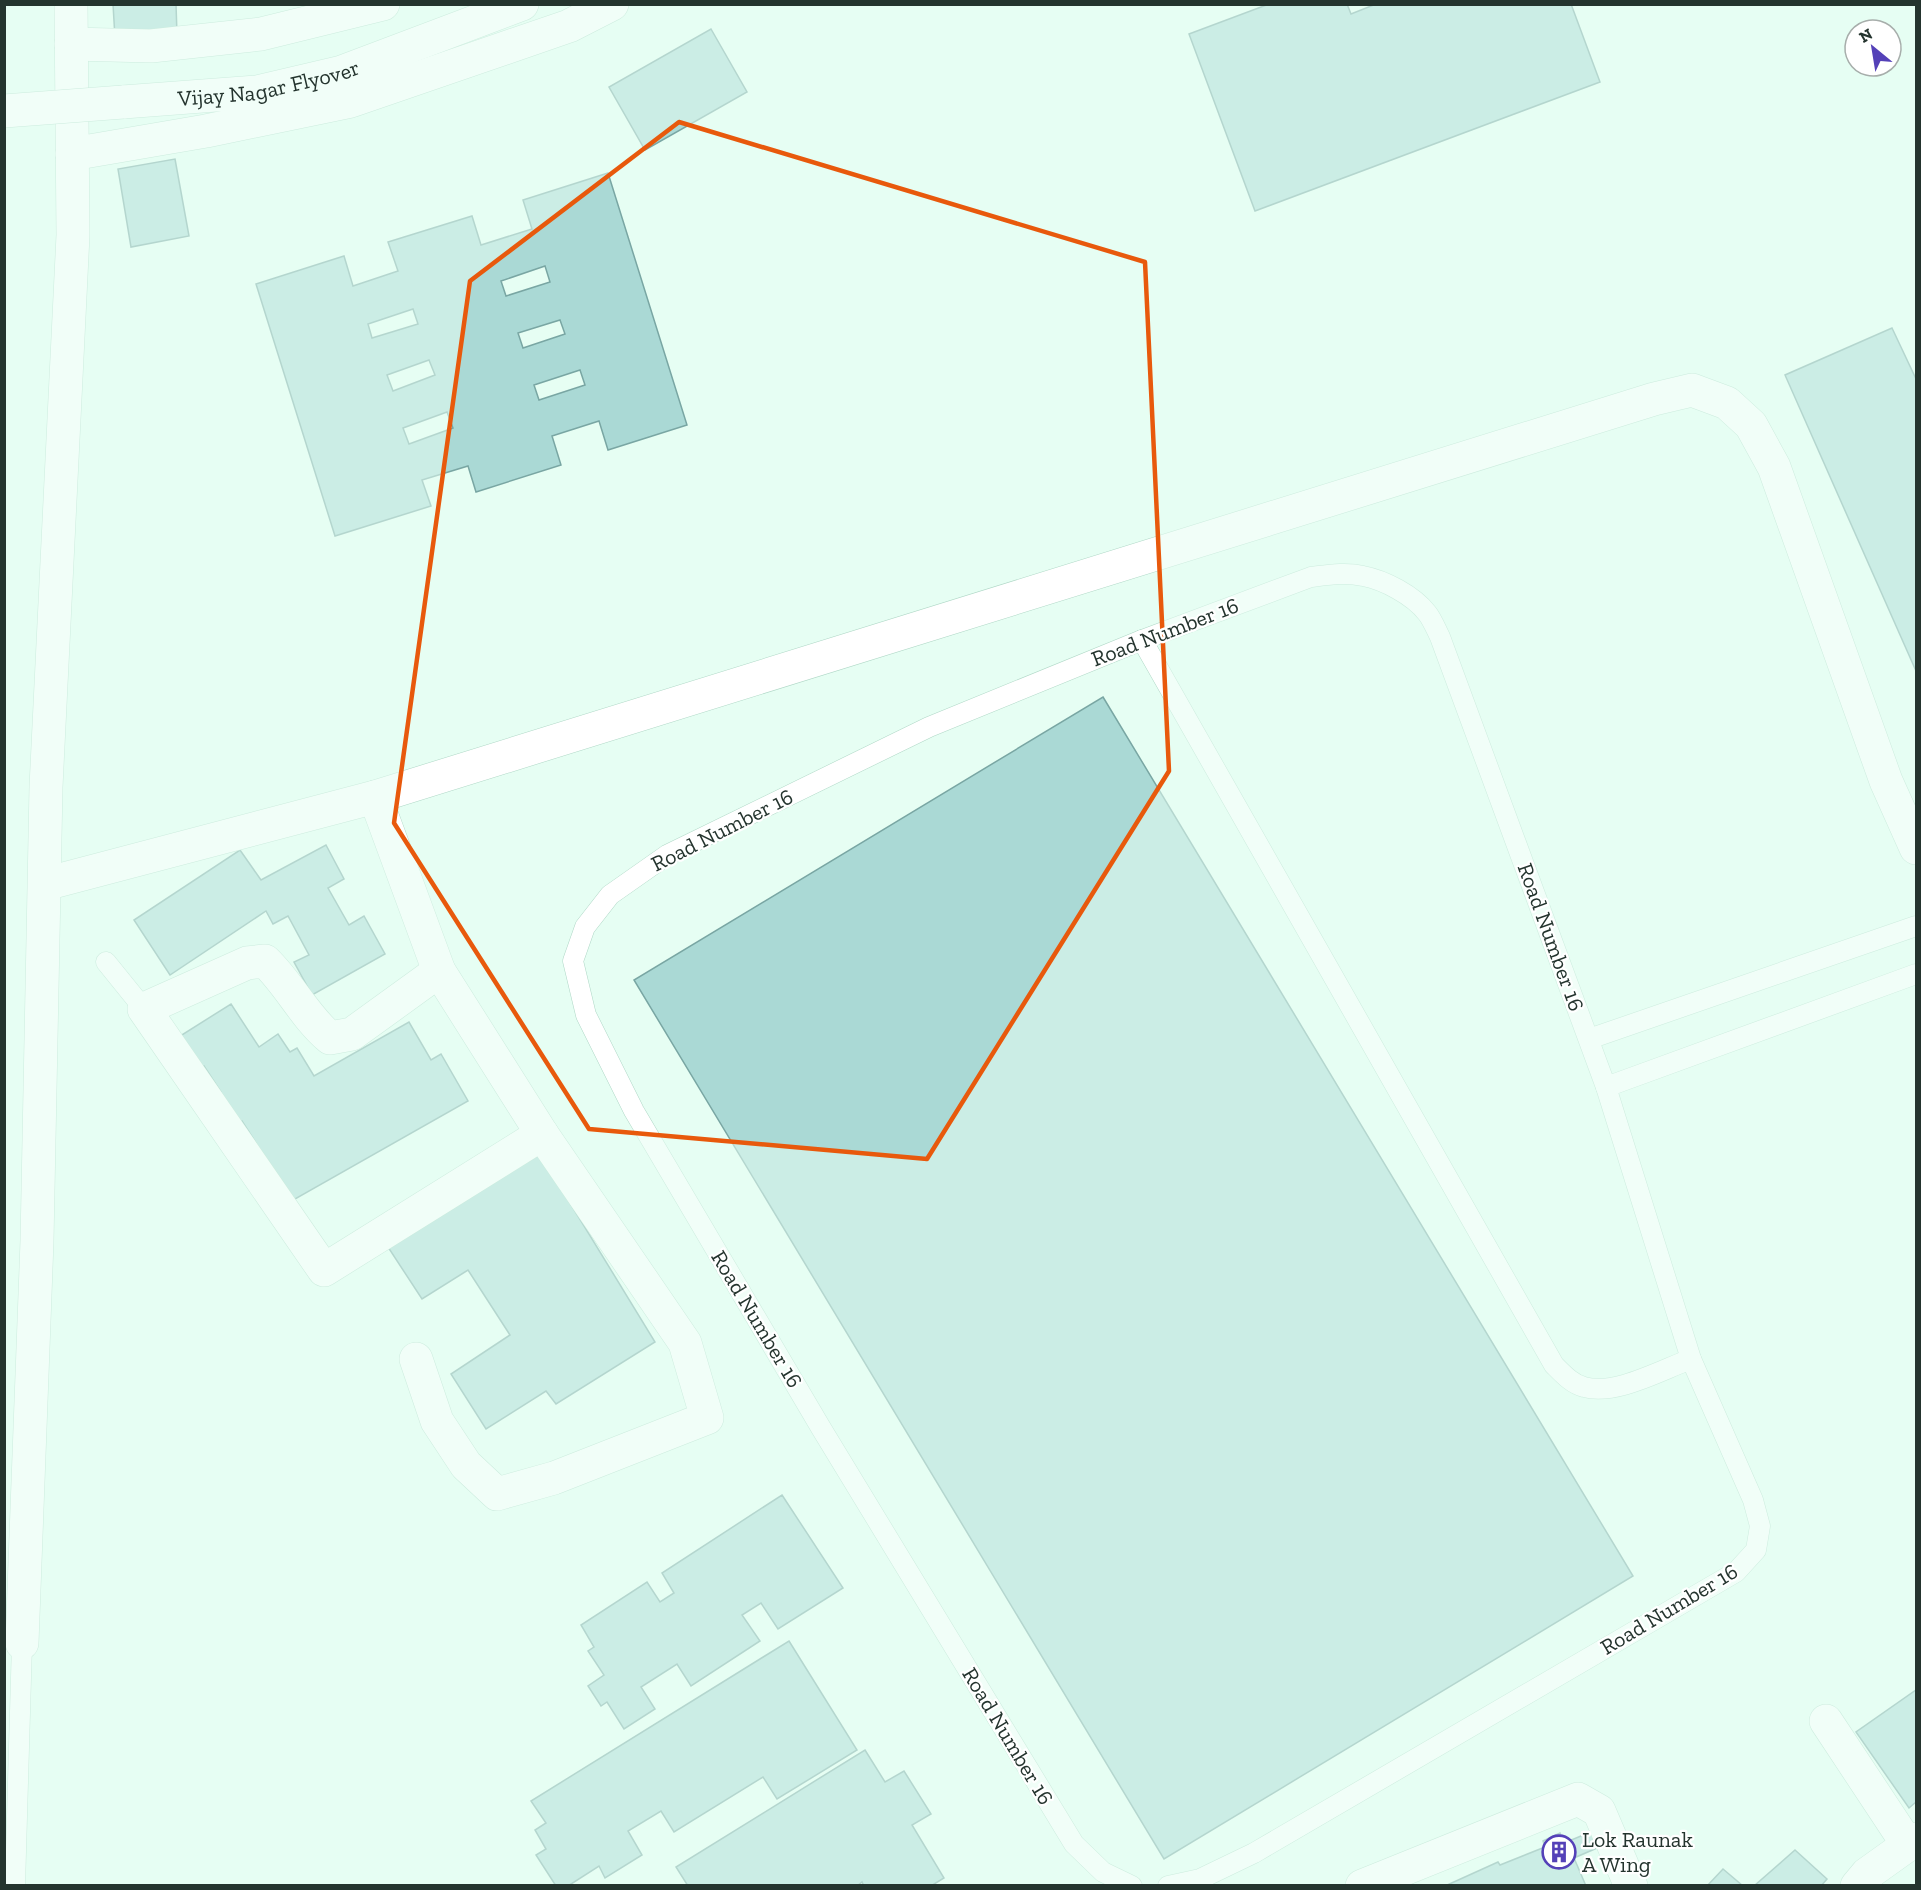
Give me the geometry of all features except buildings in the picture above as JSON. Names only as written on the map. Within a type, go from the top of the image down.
[{"type":"street","points":[[22,1642],[38,1241],[46,787],[73,235],[71,4]]},
{"type":"street","points":[[71,44],[151,46],[261,34],[383,4]]},
{"type":"street","name":"Vijay Nagar Flyover","points":[[4,111],[257,92],[342,72],[522,4]]},
{"type":"street","points":[[72,154],[351,101],[570,26],[612,4]]},
{"type":"street","points":[[45,884],[375,797],[1654,399],[1692,390],[1727,403],[1751,425],[1774,467],[1886,781],[1917,848]]},
{"type":"street","points":[[375,797],[439,972],[542,1134],[685,1342],[707,1418],[554,1478],[497,1494],[466,1465],[437,1421],[416,1359]]},
{"type":"street","points":[[439,972],[352,1034],[330,1038],[314,1024],[280,975],[265,961],[247,963],[144,1009],[324,1270],[542,1134]]},
{"type":"street","points":[[1826,1721],[1912,1842],[1867,1874],[1857,1886]]},
{"type":"street","points":[[1362,1886],[1578,1799],[1599,1810],[1631,1886]]},
{"type":"lane","name":"Road Number 16","points":[[1132,1886],[1103,1872],[1074,1844],[833,1448],[634,1111],[586,1015],[573,961],[585,927],[609,895],[666,855],[929,726],[1142,640],[1311,577],[1363,576],[1385,583],[1408,596],[1427,613],[1440,637],[1606,1087],[1691,1359],[1754,1500],[1760,1526],[1756,1550],[1736,1572],[1254,1853],[1200,1879],[1168,1886]]},
{"type":"lane","points":[[1142,640],[1554,1365],[1565,1377],[1582,1387],[1600,1390],[1620,1386],[1691,1359]]},
{"type":"lane","name":"Road Number 16","points":[[1589,1039],[1917,926]]},
{"type":"lane","points":[[106,962],[144,1009]]},
{"type":"lane","points":[[1606,1087],[1917,974]]},
{"type":"lane","points":[[15,1886],[22,1642]]},
{"type":"highlighted area","points":[[679,122],[1145,262],[1169,771],[927,1159],[589,1129],[394,823],[470,281]]},
{"type":"place","name":"Lok Raunak A Wing","points":[[1559,1852]]}]
